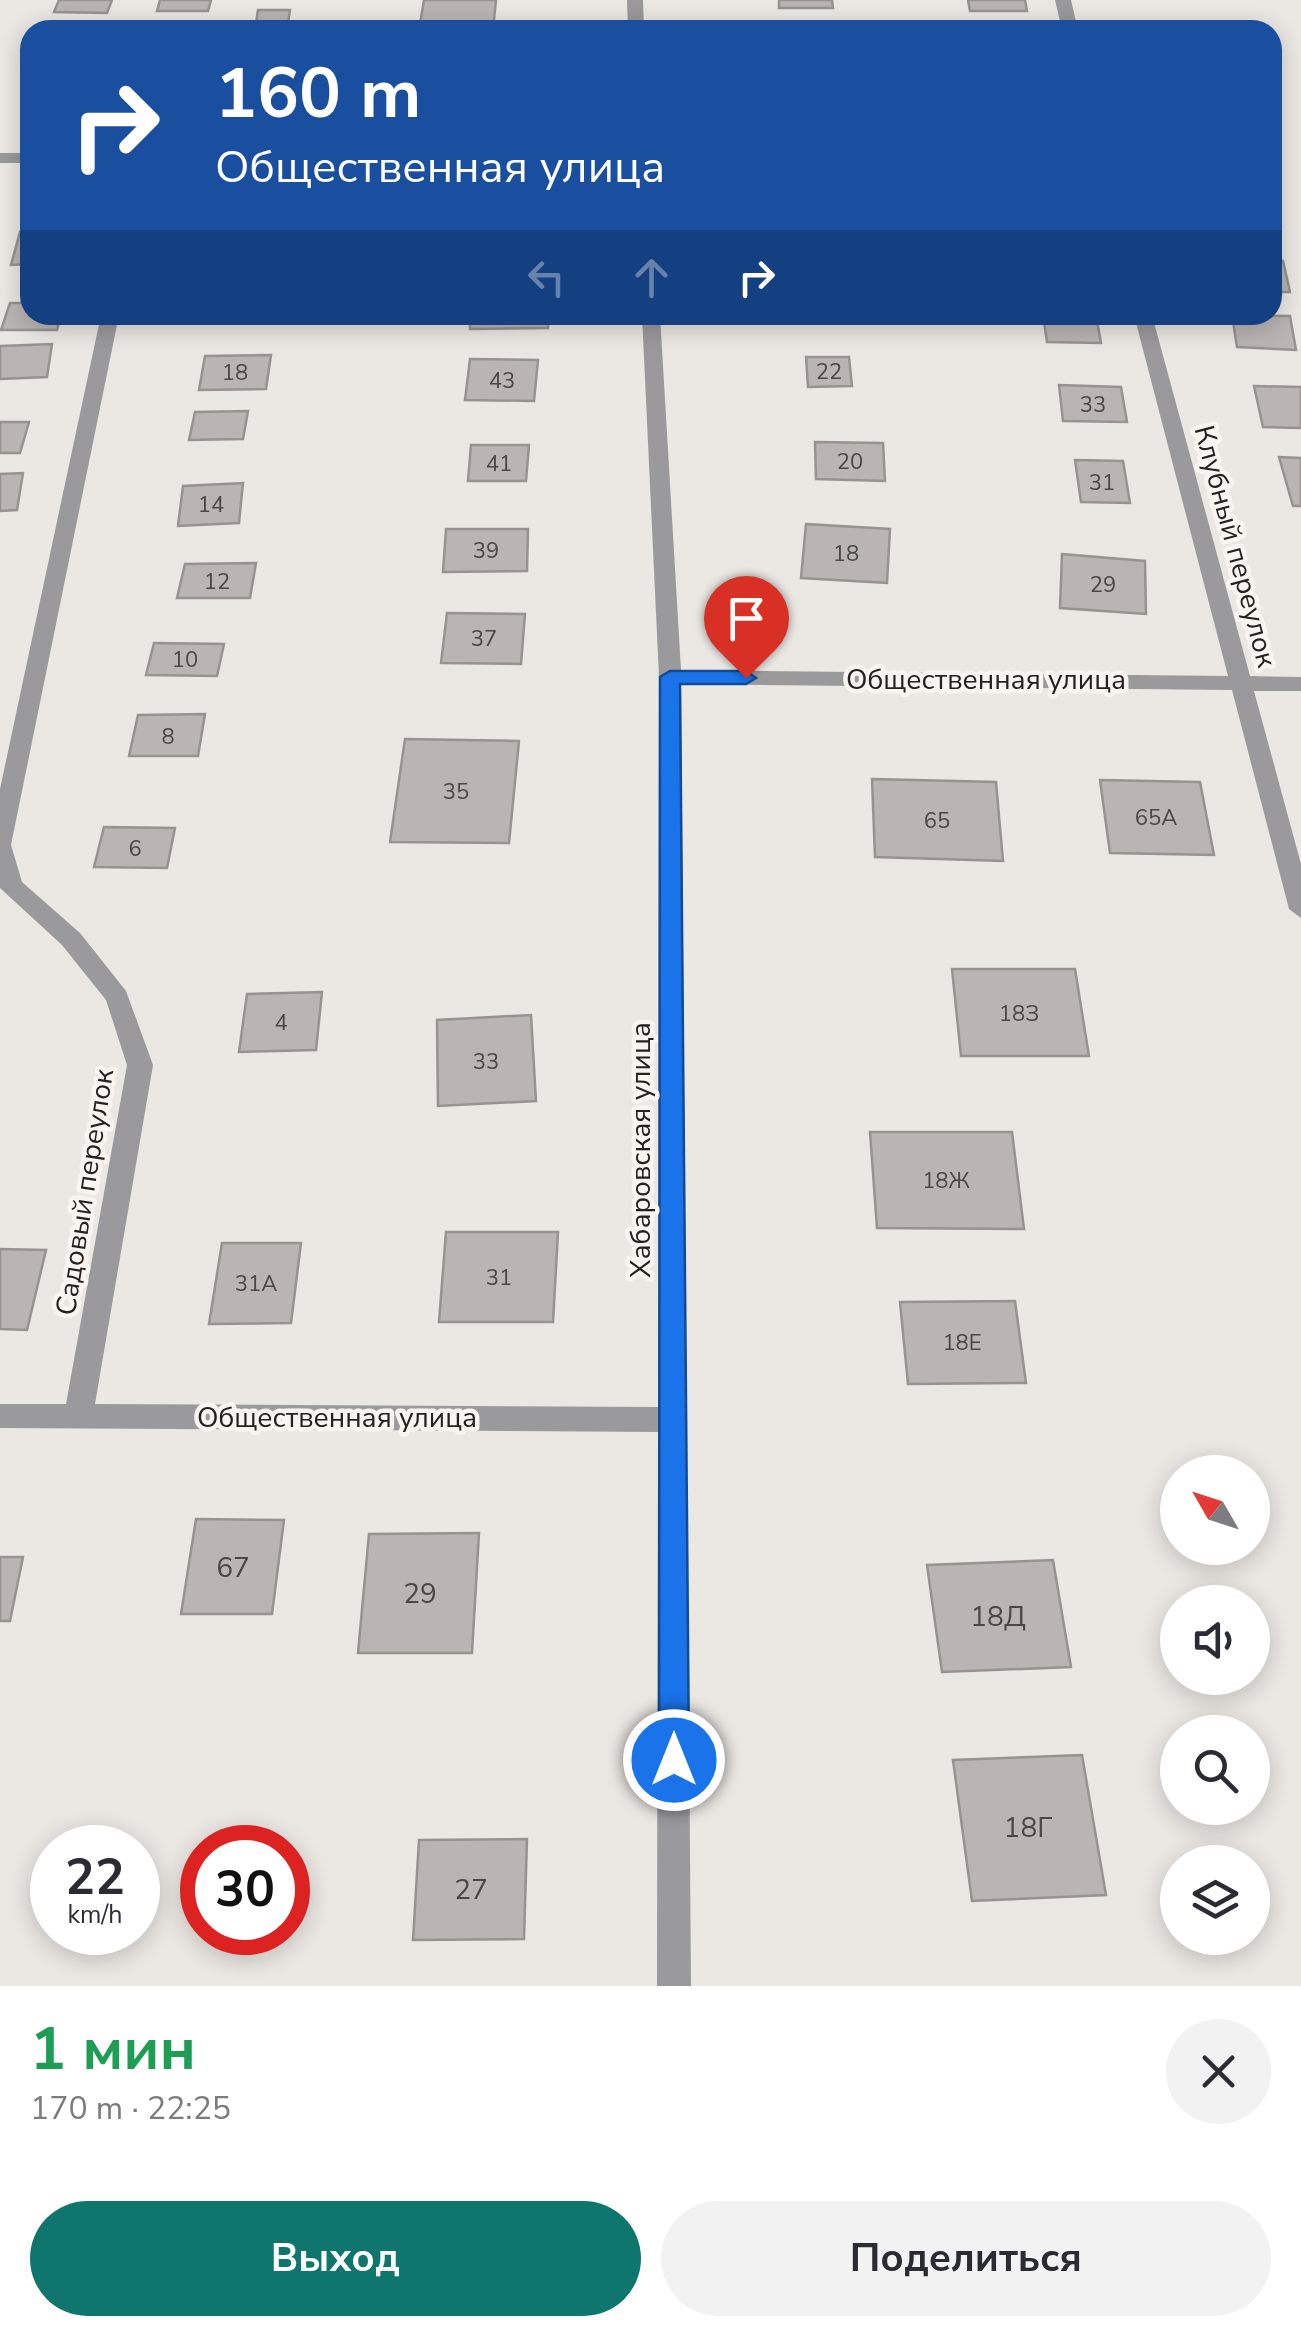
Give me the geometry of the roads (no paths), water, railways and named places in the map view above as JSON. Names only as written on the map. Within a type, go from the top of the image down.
[{"type":"street","name":"Садовый переулок","points":[[79,1416],[140,1065],[117,997],[71,939],[11,886],[0,846],[108,325]]},
{"type":"street","name":"Хабаровская улица","points":[[652,325],[670,677],[674,1986]]},
{"type":"street","name":"Клубный переулок","points":[[1146,325],[1301,909]]},
{"type":"street","name":"Общественная улица","points":[[670,677],[1301,684]]},
{"type":"street","name":"Общественная улица","points":[[0,1416],[674,1420]]}]
